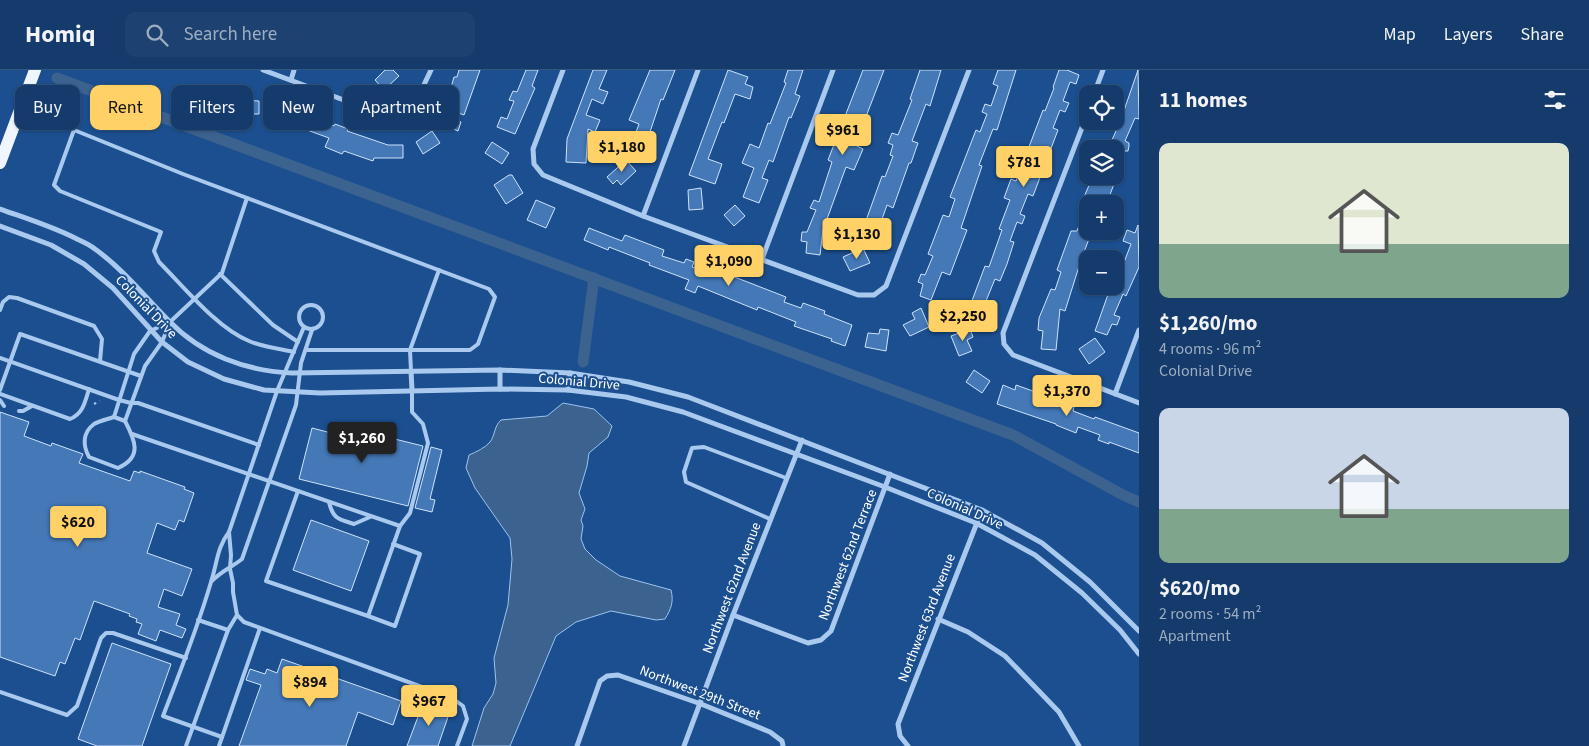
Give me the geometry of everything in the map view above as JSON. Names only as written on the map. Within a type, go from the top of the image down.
[{"type":"main road","points":[[0,163],[35,70]]},
{"type":"street","points":[[263,70],[384,115],[401,118],[412,110],[430,70]]},
{"type":"street","points":[[291,80],[294,70]]},
{"type":"street","points":[[563,70],[533,148],[534,164],[543,175],[643,216],[858,295],[874,295],[886,286],[969,70]]},
{"type":"street","points":[[643,216],[698,70]]},
{"type":"street","points":[[762,259],[833,70]]},
{"type":"street","points":[[1097,85],[1103,70]]},
{"type":"street","points":[[1081,130],[1003,333],[1004,344],[1013,354],[1139,403]]},
{"type":"street","name":"Colonial Drive","points":[[0,209],[57,230],[94,248],[127,276],[170,322],[198,345],[230,362],[268,372],[299,374],[500,370],[570,373],[629,382],[688,397],[982,510],[1042,543],[1090,582],[1139,631]]},
{"type":"street","name":"Colonial Drive","points":[[0,226],[51,245],[84,264],[113,288],[162,342],[188,362],[224,379],[264,390],[320,393],[500,389],[568,390],[626,397],[683,412],[885,487],[976,523],[1035,555],[1082,593],[1120,630],[1139,654]]},
{"type":"street","points":[[1115,394],[1139,330]]},
{"type":"street","points":[[500,370],[500,389]]},
{"type":"street","points":[[411,371],[412,390]]},
{"type":"street","points":[[568,390],[570,373]]},
{"type":"street","name":"Northwest 62nd Avenue","points":[[684,746],[802,440]]},
{"type":"street","name":"Northwest 62nd Terrace","points":[[733,615],[808,642],[821,640],[831,631],[890,474]]},
{"type":"street","name":"Northwest 63rd Avenue","points":[[908,746],[900,736],[898,724],[982,510]]},
{"type":"street","points":[[938,619],[968,632],[1005,656],[1059,712],[1079,746]]},
{"type":"street","name":"Northwest 29th Street","points":[[577,746],[600,682],[607,676],[618,675],[700,704],[770,732],[783,744]]},
{"type":"lane","points":[[294,352],[250,341],[230,331],[159,262],[154,251],[161,232],[66,195],[54,185],[74,130],[183,174],[489,288],[495,298],[478,344],[470,350],[306,350]]},
{"type":"lane","points":[[114,417],[134,354],[150,331],[170,322],[220,274],[247,198]]},
{"type":"lane","points":[[411,371],[410,350],[439,270]]},
{"type":"lane","points":[[220,274],[273,325],[298,342]]},
{"type":"lane","points":[[0,310],[3,302],[10,297],[17,298],[94,326],[102,339],[100,361]]},
{"type":"lane","points":[[313,305],[320,308],[324,316],[320,327],[312,330],[304,327],[299,321],[300,313],[305,307],[313,305]]},
{"type":"lane","points":[[124,421],[140,376],[162,342],[170,322]]},
{"type":"lane","points":[[222,737],[163,716],[186,658],[212,581],[218,551],[222,540],[229,532],[277,391],[304,327]]},
{"type":"lane","points":[[212,581],[217,575],[230,569],[242,559],[296,405],[299,374],[312,330]]},
{"type":"lane","points":[[0,390],[20,334],[140,376]]},
{"type":"lane","points":[[1,359],[119,400],[138,403],[259,445]]},
{"type":"lane","points":[[0,394],[70,419],[81,412],[89,389]]},
{"type":"lane","points":[[368,616],[400,526],[410,513],[428,443],[423,424],[412,412],[412,390]]},
{"type":"lane","points":[[0,400],[4,406]]},
{"type":"lane","points":[[19,411],[24,411],[32,406]]},
{"type":"lane","points":[[114,417],[124,421],[132,434],[135,446],[133,457],[127,464],[118,468],[89,458],[84,448],[84,440],[94,424],[114,417]]},
{"type":"lane","points":[[132,434],[400,526]]},
{"type":"lane","points":[[770,519],[686,482],[684,472],[692,448],[704,447],[786,478]]},
{"type":"lane","points":[[298,491],[266,580],[395,626],[420,554],[393,544]]},
{"type":"lane","points":[[329,502],[334,516],[346,522],[354,524],[371,516]]},
{"type":"lane","points":[[229,532],[233,592],[237,615],[244,622],[452,698],[463,706],[467,719],[457,746]]},
{"type":"lane","points":[[186,746],[228,630],[237,615]]},
{"type":"lane","points":[[198,620],[228,630]]},
{"type":"lane","points":[[219,746],[260,628]]},
{"type":"lane","points":[[0,692],[67,715],[77,706],[101,638],[106,633],[113,633],[186,658]]},
{"type":"water","points":[[563,403],[594,409],[612,426],[608,437],[589,453],[579,493],[585,509],[581,520],[583,526],[581,539],[585,549],[596,560],[620,576],[671,590],[671,605],[665,619],[656,620],[611,611],[576,622],[556,636],[510,746],[472,746],[484,708],[493,694],[496,683],[494,658],[508,605],[512,559],[510,538],[475,488],[466,468],[469,455],[490,442],[501,420],[547,416]]},
{"type":"building","points":[[385,70],[393,70],[399,76],[389,85],[380,85],[375,80]]},
{"type":"building","points":[[459,70],[480,70],[464,115],[459,113],[459,85],[452,85],[454,77],[457,77]]},
{"type":"building","points":[[526,70],[538,70],[532,86],[535,88],[515,134],[497,127],[501,117],[507,119],[514,101],[509,100],[513,91],[517,92]]},
{"type":"building","points":[[593,70],[607,70],[599,89],[608,92],[603,104],[592,99],[586,115],[600,120],[595,132],[588,129],[586,163],[566,162],[567,139]]},
{"type":"building","points":[[650,70],[675,70],[663,100],[661,99],[642,156],[629,151],[639,124],[629,120]]},
{"type":"building","points":[[728,70],[748,77],[745,84],[753,87],[750,99],[735,94],[724,123],[722,122],[708,159],[722,164],[715,184],[689,175]]},
{"type":"building","points":[[788,70],[803,70],[795,94],[800,96],[791,118],[789,117],[773,162],[769,160],[762,178],[768,180],[759,203],[743,197],[754,168],[742,163],[750,144],[759,148],[786,83],[784,82]]},
{"type":"building","points":[[863,70],[884,70],[855,145],[863,149],[854,170],[846,167],[823,230],[820,255],[806,253],[807,242],[801,241],[802,232],[807,232],[816,210],[810,208],[814,200],[819,202],[832,162],[828,160]]},
{"type":"building","points":[[920,70],[941,70],[930,106],[926,104],[912,141],[918,143],[911,163],[909,163],[893,208],[887,205],[873,245],[859,240],[882,176],[885,177],[893,156],[890,155],[893,145],[888,143],[892,133],[898,135],[912,100],[910,99]]},
{"type":"building","points":[[998,70],[1016,70],[997,130],[993,129],[979,165],[982,166],[961,228],[967,230],[950,275],[942,272],[931,300],[920,296],[923,284],[918,282],[921,274],[925,275],[933,256],[928,254],[943,215],[949,217],[955,199],[950,197],[976,130],[980,132],[987,114],[982,112],[985,104],[991,106],[998,86],[993,84]]},
{"type":"building","points":[[1059,70],[1067,70],[1079,75],[1076,84],[1070,82],[1063,101],[1069,103],[1065,112],[1060,110],[1053,128],[1058,130],[1033,196],[1028,194],[1020,214],[1025,216],[1022,224],[1017,222],[1010,241],[1014,242],[1000,281],[995,279],[979,318],[967,314],[985,266],[989,267],[1002,230],[999,229],[1010,200],[1004,198],[1011,179],[1016,181],[1043,110],[1045,111],[1054,88]]},
{"type":"building","points":[[1138,70],[1139,119],[1135,118],[1125,141],[1129,143],[1128,151],[1124,151],[1124,140],[1112,140],[1116,131],[1114,130],[1124,130],[1124,110]]},
{"type":"building","points":[[253,101],[259,101],[259,114],[253,114]]},
{"type":"building","points":[[335,124],[343,127],[343,130],[388,145],[403,145],[403,158],[374,158],[373,161],[344,151],[342,154],[325,147],[329,138],[307,130],[333,130]]},
{"type":"building","points":[[432,131],[440,143],[423,154],[416,142]]},
{"type":"building","points":[[492,142],[509,153],[502,164],[485,153]]},
{"type":"building","points":[[626,160],[636,171],[621,185],[617,180],[613,184],[607,177]]},
{"type":"building","points":[[512,175],[523,193],[506,204],[494,185]]},
{"type":"building","points":[[1089,185],[1114,185],[1110,195],[1085,195]]},
{"type":"building","points":[[701,188],[703,209],[689,210],[688,190]]},
{"type":"building","points":[[536,200],[555,208],[546,228],[527,220]]},
{"type":"building","points":[[735,205],[745,216],[734,226],[724,215]]},
{"type":"building","points":[[1079,225],[1079,240],[1089,240],[1085,250],[1079,250],[1079,266],[1065,311],[1060,309],[1056,350],[1041,349],[1043,331],[1038,330],[1039,318],[1051,289],[1055,290],[1061,272],[1057,270],[1071,231],[1077,231]]},
{"type":"building","points":[[1138,225],[1139,267],[1126,296],[1124,295],[1124,262],[1131,244],[1123,241],[1127,230],[1135,233]]},
{"type":"building","points":[[589,228],[622,241],[625,235],[664,250],[662,256],[684,263],[686,259],[694,262],[692,267],[712,274],[714,269],[786,297],[784,302],[801,308],[803,303],[825,311],[824,314],[852,325],[845,346],[831,341],[832,339],[794,326],[796,322],[758,307],[757,310],[698,286],[695,293],[685,289],[689,280],[609,247],[608,250],[584,240]]},
{"type":"building","points":[[863,248],[870,263],[850,271],[843,257]]},
{"type":"building","points":[[1108,295],[1123,295],[1114,315],[1120,317],[1117,325],[1112,324],[1107,335],[1095,331]]},
{"type":"building","points":[[921,308],[929,327],[910,336],[903,325],[915,319],[912,313]]},
{"type":"building","points":[[880,329],[889,330],[886,351],[865,347],[868,333],[879,334]]},
{"type":"building","points":[[970,329],[973,337],[967,340],[972,351],[959,356],[951,336]]},
{"type":"building","points":[[1095,338],[1105,352],[1089,364],[1079,349]]},
{"type":"building","points":[[974,370],[990,381],[982,393],[966,382]]},
{"type":"building","points":[[1003,385],[1015,390],[1016,385],[1044,395],[1042,399],[1063,407],[1065,403],[1074,407],[1073,411],[1139,433],[1139,453],[1098,440],[1100,435],[1078,427],[1076,433],[1056,424],[997,404]]},
{"type":"building","points":[[0,412],[29,422],[24,436],[51,446],[52,443],[83,454],[79,463],[130,481],[134,471],[140,473],[140,471],[185,487],[184,489],[194,493],[184,522],[179,520],[175,530],[157,523],[147,553],[192,569],[182,596],[164,589],[158,607],[180,614],[176,625],[186,629],[182,638],[160,630],[156,641],[138,634],[142,624],[136,622],[137,619],[129,616],[130,614],[94,601],[80,640],[75,638],[65,664],[60,662],[55,676],[0,657]]},
{"type":"building","points":[[338,425],[423,446],[408,506],[299,479],[312,428],[335,434]]},
{"type":"building","points":[[431,447],[442,450],[430,499],[435,500],[432,512],[415,508]]},
{"type":"building","points":[[311,520],[369,541],[351,591],[293,570]]},
{"type":"building","points":[[112,643],[171,664],[142,746],[97,746],[78,739]]},
{"type":"building","points":[[282,659],[401,701],[393,725],[358,712],[346,746],[239,746],[261,685],[246,680],[250,669],[265,674],[267,669],[277,673]]},
{"type":"building","points":[[433,703],[446,708],[444,713],[449,714],[438,746],[407,746],[422,706],[431,709]]},
{"type":"waterway","points":[[57,78],[1013,435],[1139,502]]},
{"type":"waterway","points":[[583,362],[594,278]]}]
